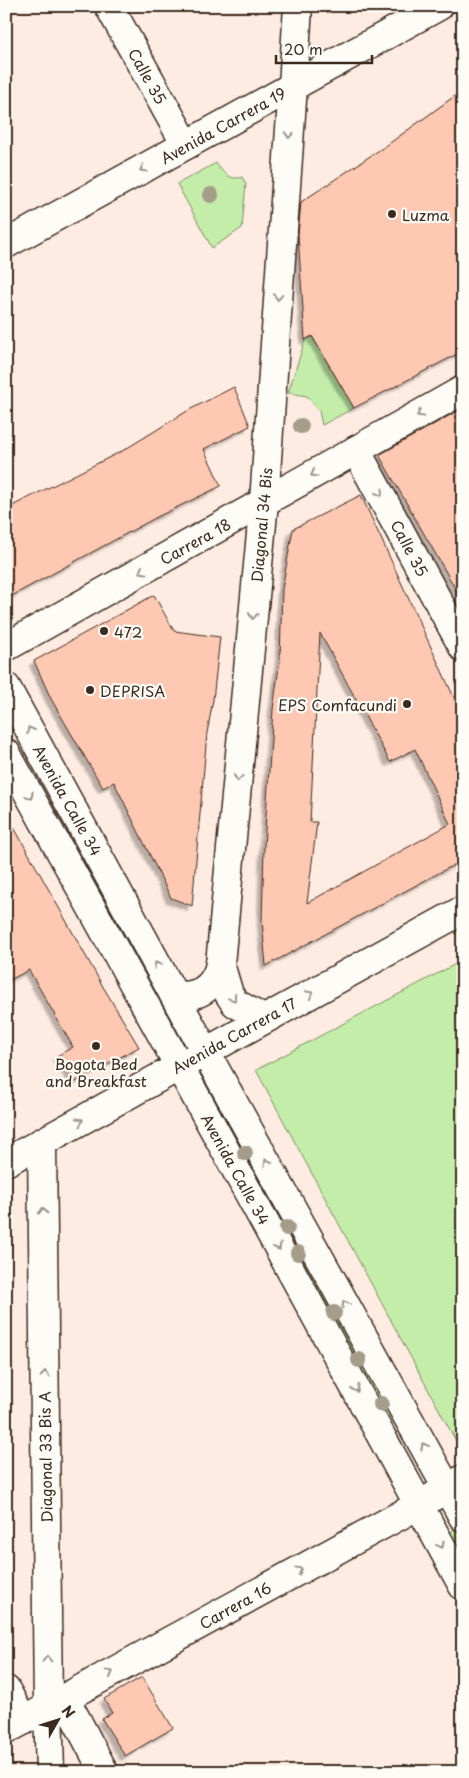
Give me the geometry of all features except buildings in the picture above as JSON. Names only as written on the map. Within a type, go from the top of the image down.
[{"type":"street","name":"Calle 35","points":[[109,6],[186,145]]},
{"type":"street","name":"Diagonal 34 Bis","points":[[174,995],[189,996],[202,992],[213,982],[218,974],[220,964],[264,502],[298,6]]},
{"type":"street","name":"Avenida Carrera 19","points":[[6,244],[439,6]]},
{"type":"street","name":"Carrera 18","points":[[6,647],[463,390]]},
{"type":"street","name":"Calle 35","points":[[356,450],[463,647]]},
{"type":"street","name":"Avenida Calle 34","points":[[6,687],[174,995],[455,1484],[463,1517]]},
{"type":"street","name":"Avenida Calle 34","points":[[6,753],[463,1586]]},
{"type":"street","name":"Avenida Carrera 17","points":[[6,1162],[463,910]]},
{"type":"street","name":"Diagonal 34 Bis","points":[[220,964],[235,1003],[263,1019]]},
{"type":"street","name":"Diagonal 33 Bis A","points":[[42,1142],[56,1703],[50,1772]]},
{"type":"street","name":"Carrera 16","points":[[15,1726],[455,1484]]},
{"type":"street","points":[[6,1690],[15,1726]]},
{"type":"street","points":[[56,1703],[104,1772]]},
{"type":"green space","points":[[216,163],[227,175],[234,178],[242,177],[246,184],[242,228],[212,248],[177,184]]},
{"type":"green space","points":[[312,337],[354,408],[322,425],[319,411],[307,396],[288,393],[305,340]]},
{"type":"green space","points":[[463,960],[463,1440],[457,1443],[256,1070]]},
{"type":"green space","points":[[232,1116],[399,1417],[386,1424],[222,1123]]},
{"type":"green space","points":[[456,1528],[463,1541],[463,1569],[445,1536]]},
{"type":"place","name":"Luzma","points":[[392,214]]},
{"type":"place","name":"472","points":[[104,631]]},
{"type":"place","name":"DEPRISA","points":[[90,690]]},
{"type":"place","name":"EPS Comfacundi","points":[[407,704]]},
{"type":"place","name":"Bogota Bed and Breakfast","points":[[96,1046]]}]
